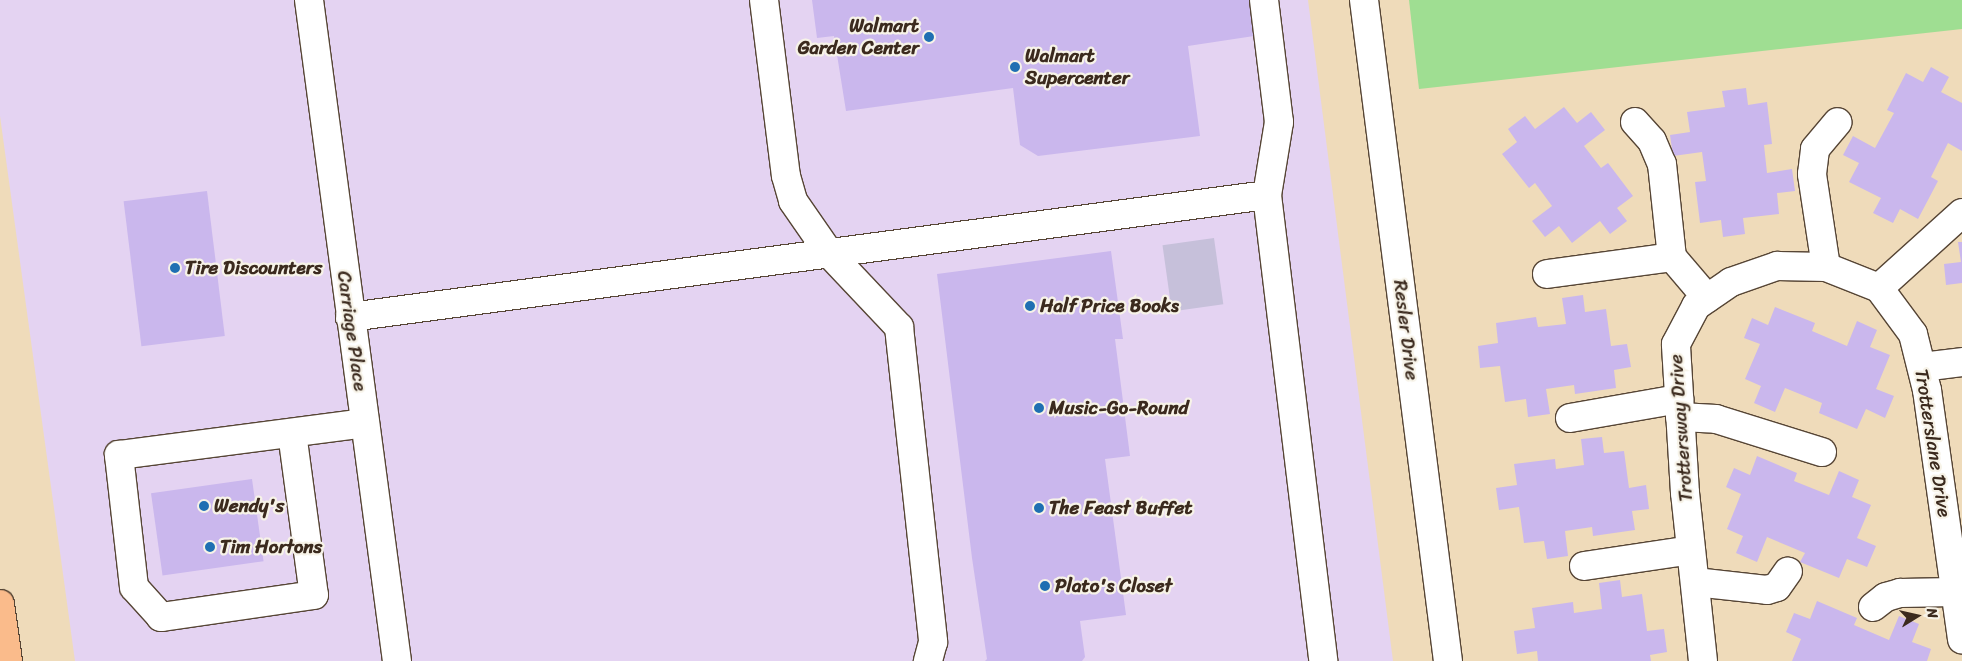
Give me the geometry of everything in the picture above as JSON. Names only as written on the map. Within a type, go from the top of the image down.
[{"type":"main road","points":[[0,604],[8,661]]},
{"type":"street","name":"Carriage Place","points":[[309,0],[397,661]]},
{"type":"street","points":[[764,0],[786,176],[793,201],[829,253],[899,327],[933,642],[928,661]]},
{"type":"street","points":[[1264,0],[1279,122],[1267,195],[1322,661]]},
{"type":"street","name":"Resler Drive","points":[[1364,0],[1448,661]]},
{"type":"street","points":[[1635,122],[1652,141],[1662,164],[1672,257],[1707,298]]},
{"type":"street","points":[[1826,267],[1812,174],[1815,149],[1838,122]]},
{"type":"street","points":[[350,317],[1267,195]]},
{"type":"street","points":[[1879,288],[1962,213]]},
{"type":"street","points":[[1547,274],[1672,257]]},
{"type":"street","name":"Trottersway Drive","points":[[1703,661],[1692,550],[1676,344],[1696,306],[1731,282],[1777,266],[1826,267],[1879,288]]},
{"type":"street","name":"Trotterslane Drive","points":[[1879,288],[1914,334],[1922,367],[1953,513],[1955,592],[1962,640]]},
{"type":"street","points":[[1922,367],[1962,362]]},
{"type":"street","points":[[1570,418],[1680,408],[1822,452]]},
{"type":"street","points":[[292,432],[314,595],[161,617],[134,587],[119,454],[292,432],[365,423]]},
{"type":"street","points":[[1584,566],[1692,550]]},
{"type":"street","points":[[1695,582],[1768,590],[1777,587],[1788,571]]},
{"type":"street","points":[[1873,608],[1886,598],[1900,593],[1955,592]]},
{"type":"shaded area","points":[[0,0],[1308,0],[1393,661],[75,661],[0,116]]},
{"type":"shaded area","points":[[1214,238],[1223,304],[1172,312],[1163,245]]},
{"type":"green space","points":[[1409,0],[1962,0],[1962,29],[1419,89]]},
{"type":"building","name":"Walmart Supercenter","points":[[812,0],[1250,0],[1254,36],[1188,46],[1200,136],[1038,156],[1020,145],[1013,88],[846,111],[834,36],[817,38]]},
{"type":"building","points":[[1931,67],[1949,77],[1941,92],[1962,103],[1962,151],[1948,143],[1931,177],[1938,181],[1918,219],[1900,209],[1893,223],[1873,213],[1881,198],[1849,182],[1859,163],[1843,155],[1853,136],[1875,148],[1894,113],[1887,110],[1906,73],[1923,82]]},
{"type":"building","points":[[1746,88],[1748,105],[1767,102],[1772,144],[1764,145],[1767,173],[1792,169],[1795,191],[1777,193],[1779,214],[1743,218],[1745,234],[1723,237],[1721,220],[1700,223],[1695,182],[1706,181],[1702,152],[1673,156],[1670,135],[1690,132],[1687,112],[1725,107],[1722,91]]},
{"type":"building","points":[[1564,107],[1577,123],[1591,112],[1605,130],[1584,146],[1601,168],[1608,163],[1633,196],[1617,208],[1627,221],[1610,234],[1600,221],[1572,243],[1559,226],[1545,237],[1532,221],[1552,206],[1535,183],[1529,188],[1502,154],[1517,142],[1508,129],[1525,116],[1535,129]]},
{"type":"building","name":"Tire Discounters","points":[[207,191],[225,336],[141,346],[124,201]]},
{"type":"building","points":[[1958,242],[1962,242],[1962,283],[1946,285],[1944,264],[1961,262]]},
{"type":"building","points":[[1111,251],[1123,339],[1115,339],[1130,456],[1105,459],[1126,615],[1080,621],[1085,657],[1082,661],[985,661],[987,659],[972,558],[937,274]]},
{"type":"building","points":[[1583,295],[1585,312],[1606,309],[1611,346],[1627,344],[1631,367],[1614,370],[1616,388],[1575,394],[1574,385],[1546,389],[1550,414],[1528,417],[1526,399],[1505,402],[1500,366],[1480,368],[1478,346],[1498,343],[1496,323],[1536,317],[1538,327],[1566,324],[1562,298]]},
{"type":"building","points":[[1775,307],[1815,323],[1812,331],[1847,346],[1857,321],[1877,330],[1870,347],[1890,355],[1876,389],[1894,396],[1885,418],[1866,409],[1857,429],[1819,413],[1822,403],[1785,388],[1775,412],[1754,403],[1761,386],[1745,379],[1760,344],[1744,338],[1752,318],[1768,325]]},
{"type":"building","points":[[1602,437],[1604,453],[1624,451],[1629,488],[1646,485],[1649,509],[1632,511],[1635,530],[1593,536],[1592,527],[1565,531],[1568,556],[1547,559],[1544,541],[1524,543],[1519,507],[1499,510],[1496,488],[1517,485],[1514,464],[1555,459],[1556,469],[1584,465],[1581,439]]},
{"type":"building","points":[[1757,456],[1797,473],[1794,481],[1829,495],[1839,471],[1859,480],[1852,497],[1871,505],[1857,538],[1876,546],[1867,567],[1847,559],[1839,578],[1800,562],[1805,553],[1767,537],[1757,562],[1736,553],[1743,536],[1727,529],[1741,494],[1726,487],[1734,468],[1750,475]]},
{"type":"building","points":[[252,479],[264,561],[163,575],[151,493]]},
{"type":"building","points":[[1620,580],[1622,597],[1642,594],[1647,631],[1664,629],[1667,652],[1650,655],[1651,661],[1538,661],[1537,651],[1517,654],[1514,631],[1535,628],[1532,608],[1573,602],[1574,613],[1602,609],[1599,583]]},
{"type":"building","points":[[1817,601],[1857,618],[1854,625],[1889,640],[1899,616],[1919,624],[1912,642],[1931,649],[1927,661],[1792,661],[1801,639],[1786,632],[1794,613],[1810,619]]},
{"type":"place","name":"Walmart Garden Center","points":[[929,37]]},
{"type":"place","name":"Walmart Supercenter","points":[[1015,67]]},
{"type":"place","name":"Tire Discounters","points":[[175,268]]},
{"type":"place","name":"Half Price Books","points":[[1030,306]]},
{"type":"place","name":"Music-Go-Round","points":[[1039,408]]},
{"type":"place","name":"Wendy's","points":[[204,506]]},
{"type":"place","name":"The Feast Buffet","points":[[1039,508]]},
{"type":"place","name":"Tim Hortons","points":[[210,547]]},
{"type":"place","name":"Plato's Closet","points":[[1045,586]]}]
